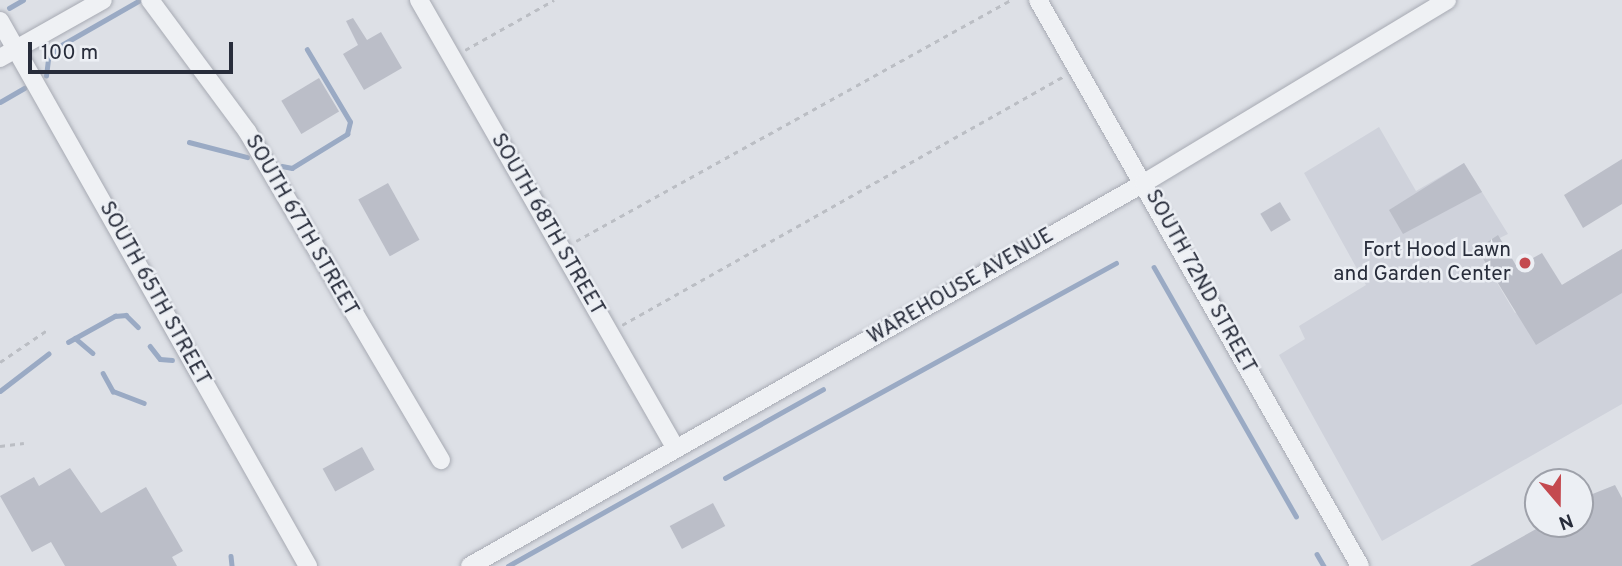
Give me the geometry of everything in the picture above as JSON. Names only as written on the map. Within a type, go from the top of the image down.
[{"type":"street","points":[[8,53],[103,0]]},
{"type":"street","name":"SOUTH 67TH STREET","points":[[150,0],[247,131],[441,460]]},
{"type":"street","name":"SOUTH 68TH STREET","points":[[419,0],[676,449]]},
{"type":"street","name":"SOUTH 72ND STREET","points":[[1038,0],[1360,566]]},
{"type":"street","name":"WAREHOUSE AVENUE","points":[[470,566],[1144,183],[1447,0]]},
{"type":"street","name":"SOUTH 65TH STREET","points":[[0,21],[8,53],[308,566]]},
{"type":"path","points":[[451,57],[554,0]]},
{"type":"path","points":[[561,249],[1011,0]]},
{"type":"path","points":[[609,333],[1076,69]]},
{"type":"path","points":[[0,362],[47,330]]},
{"type":"path","points":[[0,446],[24,443]]},
{"type":"shaded area","points":[[1379,127],[1416,191],[1464,163],[1508,234],[1477,249],[1515,313],[1622,249],[1622,404],[1382,541],[1279,355],[1305,339],[1299,326],[1366,285],[1304,173]]},
{"type":"building","points":[[353,18],[367,40],[381,32],[402,68],[364,90],[343,54],[358,45],[346,21]]},
{"type":"building","points":[[319,78],[339,111],[301,134],[281,101]]},
{"type":"building","points":[[1622,159],[1622,204],[1583,228],[1564,195]]},
{"type":"building","points":[[1464,163],[1482,192],[1403,234],[1389,210]]},
{"type":"building","points":[[388,183],[420,240],[390,256],[358,199]]},
{"type":"building","points":[[1280,202],[1291,220],[1271,232],[1260,214]]},
{"type":"building","points":[[1498,235],[1517,267],[1542,253],[1562,285],[1622,249],[1622,293],[1536,345],[1477,249]]},
{"type":"building","points":[[362,447],[375,470],[335,492],[323,469]]},
{"type":"building","points":[[70,468],[101,513],[146,487],[183,551],[172,557],[177,566],[65,566],[51,542],[32,552],[0,496],[34,477],[39,486]]},
{"type":"building","points":[[1615,485],[1622,498],[1622,566],[1470,566],[1524,536],[1524,538],[1594,538],[1594,493]]},
{"type":"building","points":[[713,503],[725,526],[682,549],[670,526]]},
{"type":"waterway","points":[[9,8],[23,0]]},
{"type":"waterway","points":[[46,76],[48,59],[58,47],[140,0]]},
{"type":"waterway","points":[[282,166],[292,168],[347,134],[350,122],[307,50]]},
{"type":"waterway","points":[[0,102],[24,88]]},
{"type":"waterway","points":[[189,142],[247,157]]},
{"type":"waterway","points":[[725,478],[1116,263]]},
{"type":"waterway","points":[[1154,267],[1296,516]]},
{"type":"waterway","points":[[68,342],[115,316],[126,315],[138,327]]},
{"type":"waterway","points":[[75,338],[93,353]]},
{"type":"waterway","points":[[150,346],[160,359],[172,360]]},
{"type":"waterway","points":[[0,391],[48,354]]},
{"type":"waterway","points":[[103,373],[113,391],[144,403]]},
{"type":"waterway","points":[[508,566],[823,389]]},
{"type":"waterway","points":[[1317,554],[1324,566]]},
{"type":"waterway","points":[[231,556],[232,566]]},
{"type":"place","name":"Fort Hood Lawn and Garden Center","points":[[1525,263]]}]
